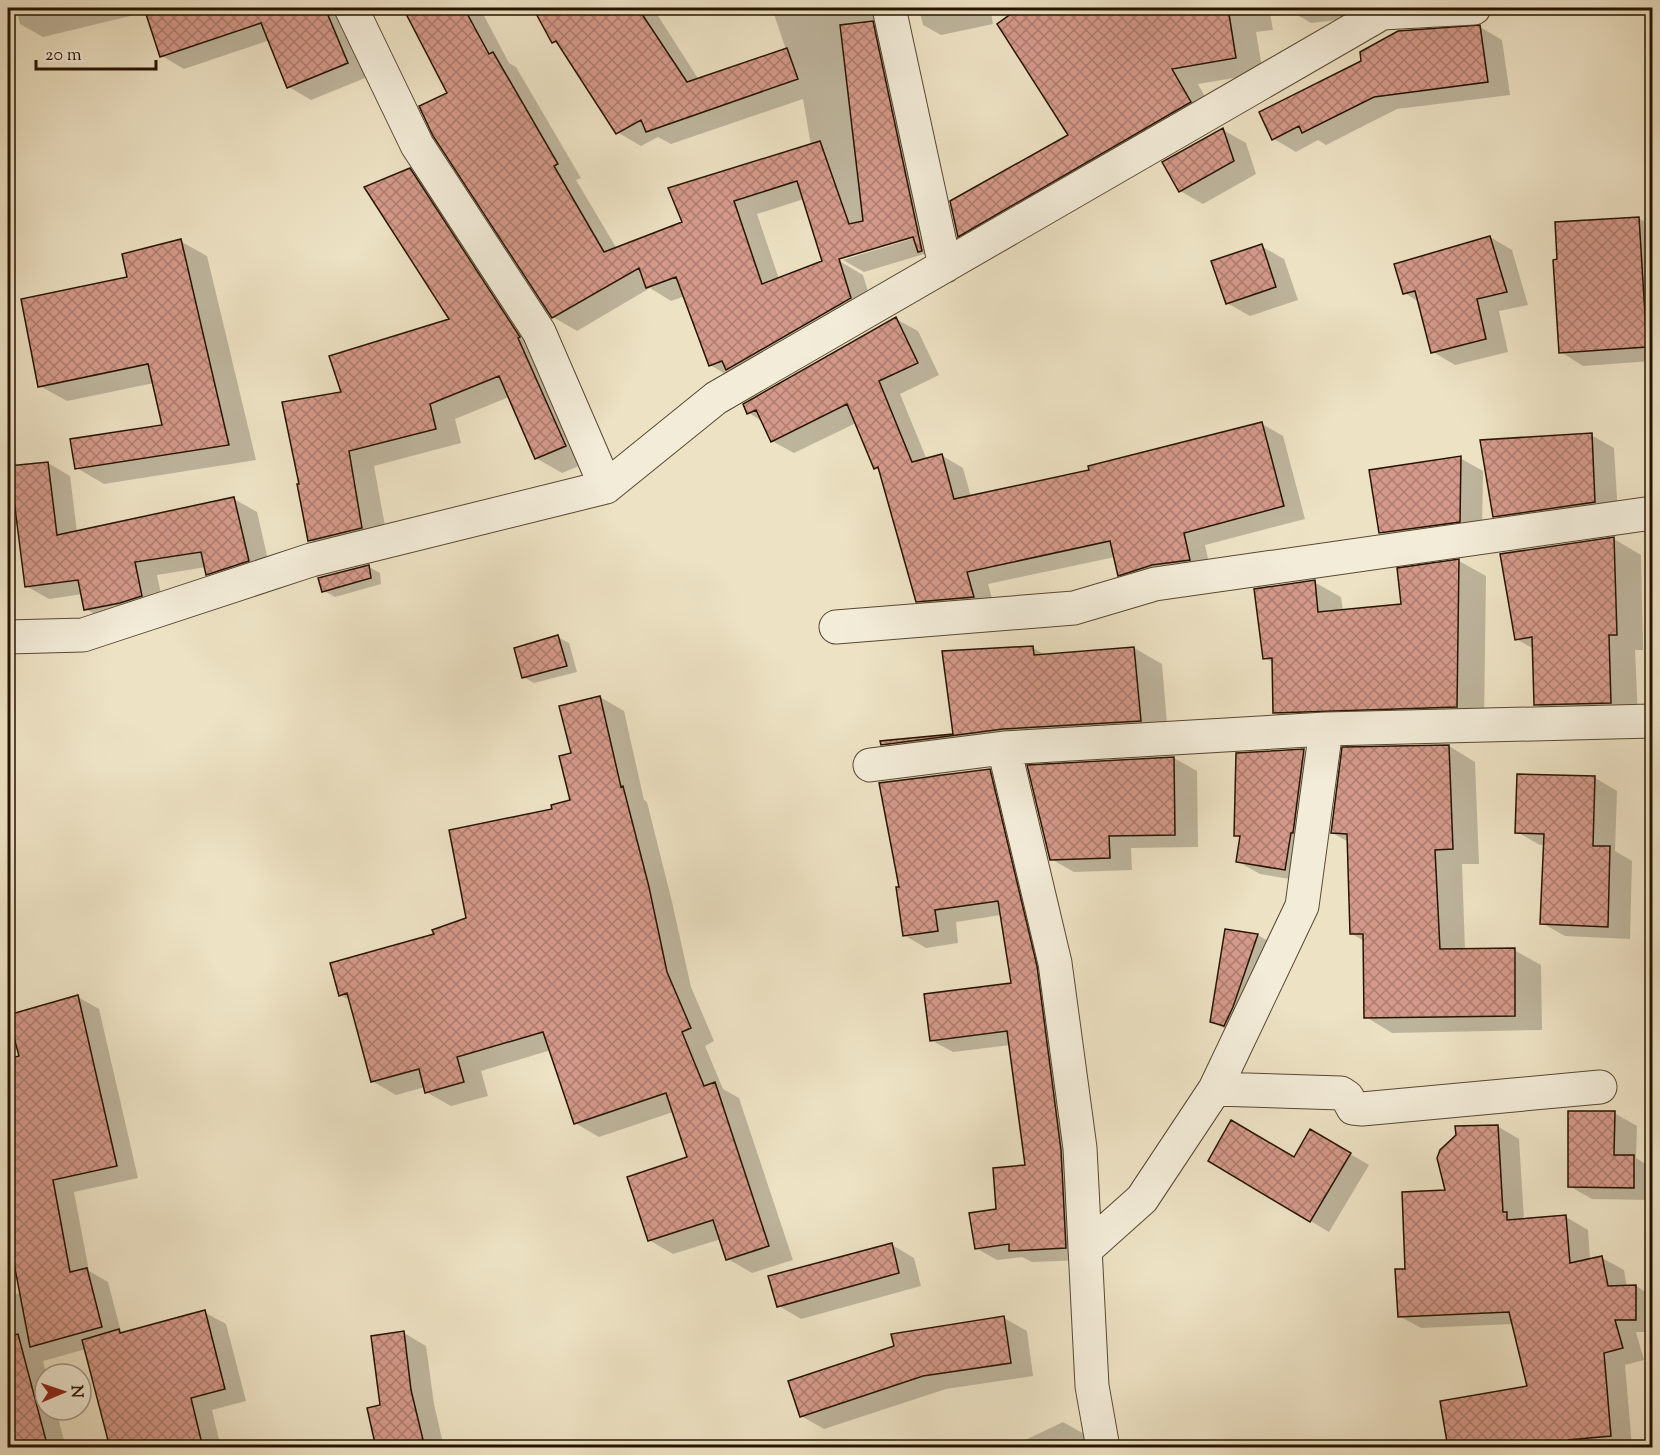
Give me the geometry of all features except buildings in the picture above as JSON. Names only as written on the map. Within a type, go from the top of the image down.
[{"type":"street","points":[[351,8],[417,145],[539,332],[606,487]]},
{"type":"street","points":[[889,8],[945,266]]},
{"type":"street","points":[[8,637],[83,635],[311,560],[606,487],[716,398],[1382,13],[1474,8]]},
{"type":"street","points":[[836,627],[1074,608],[1155,584],[1653,513]]},
{"type":"street","points":[[870,765],[1004,748],[1326,729],[1653,721]]},
{"type":"street","points":[[1085,1250],[1142,1199],[1215,1089],[1302,906],[1326,729]]},
{"type":"street","points":[[1004,748],[1055,963],[1080,1148],[1092,1386],[1103,1448]]},
{"type":"street","points":[[1215,1089],[1341,1093],[1347,1097],[1353,1108],[1362,1109],[1600,1087]]}]
